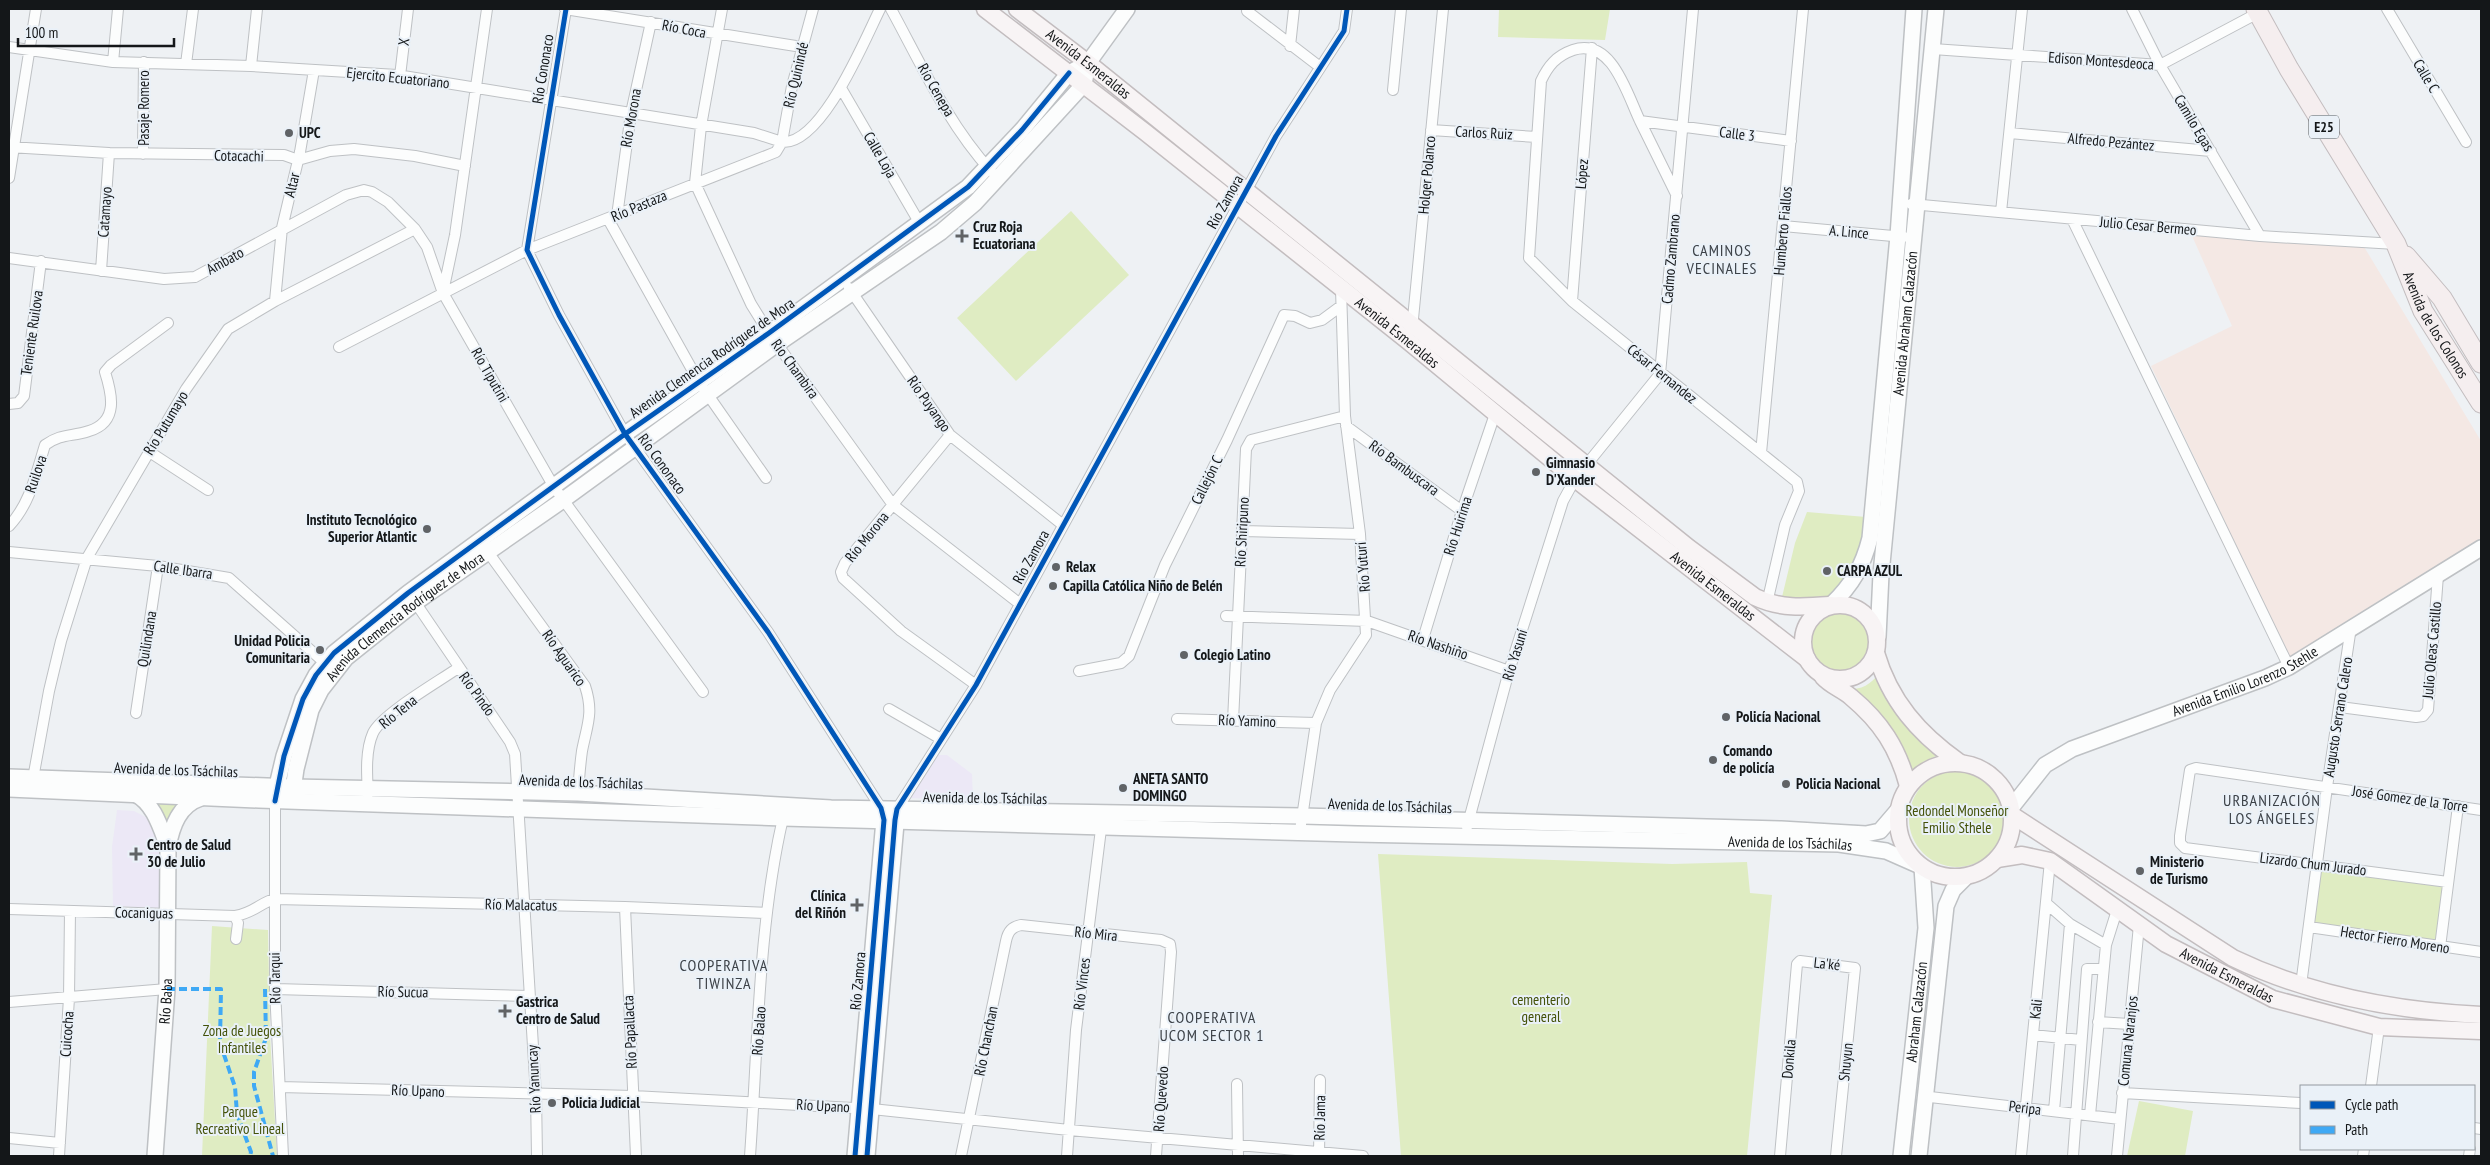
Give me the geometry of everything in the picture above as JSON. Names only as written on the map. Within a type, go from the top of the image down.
[{"type":"highway","name":"Avenida de los Colonos","points":[[2257,11],[2289,69],[2396,244],[2442,298],[2481,363]]},
{"type":"highway","name":"Avenida de los Colonos","points":[[2396,244],[2423,310],[2481,403]]},
{"type":"main road","name":"Avenida Esmeraldas","points":[[985,9],[1084,84],[1341,288],[1411,333],[1586,465],[1689,548],[1755,597],[1767,603],[1790,607],[1831,605]]},
{"type":"main road","name":"Avenida Esmeraldas","points":[[1016,9],[1088,64],[1246,191],[1411,333],[1495,414],[1811,664],[1829,684],[1850,696],[1886,731],[1897,754],[1908,786]]},
{"type":"main road","name":"Avenida Clemencia Rodríguez de Mora","points":[[773,339],[843,279],[919,222],[993,173],[1084,84],[1088,64],[1127,9]]},
{"type":"main road","name":"Avenida Abraham Calazacón","points":[[1831,605],[1855,578],[1864,563],[1870,538],[1898,236],[1914,9]]},
{"type":"main road","name":"Avenida Abraham Calazacón","points":[[1936,9],[1881,574],[1877,645],[1890,691],[1902,709],[1942,750],[1959,762]]},
{"type":"main road","name":"Avenida Clemencia Rodríguez de Mora","points":[[484,547],[554,486],[630,441],[773,339],[852,293],[954,220],[993,173],[1069,73],[1088,64]]},
{"type":"main road","points":[[944,206],[954,220]]},
{"type":"main road","name":"Avenida Clemencia Rodríguez de Mora","points":[[276,793],[292,730],[303,699],[325,663],[356,634],[412,598],[484,547],[563,500],[630,441]]},
{"type":"main road","name":"Avenida Emilio Lorenzo Stehle","points":[[2012,812],[2044,765],[2072,749],[2265,678],[2289,667],[2481,548]]},
{"type":"main road","name":"Avenida Clemencia Rodríguez de Mora","points":[[292,794],[310,710],[320,690],[346,658],[412,598]]},
{"type":"main road","points":[[1844,604],[1861,611],[1874,625],[1877,645],[1871,664],[1862,673],[1850,678],[1826,677],[1811,664],[1803,646],[1804,632],[1809,620],[1819,611],[1831,605],[1844,604]]},
{"type":"main road","points":[[1959,762],[1974,765],[1993,777],[2007,794],[2012,812],[2011,831],[2006,846],[1997,859],[1988,867],[1968,876],[1952,878],[1936,874],[1921,866],[1909,855],[1901,841],[1898,826],[1898,810],[1908,786],[1922,772],[1940,764],[1959,762]]},
{"type":"main road","name":"Avenida de los Tsáchilas","points":[[9,776],[32,784],[134,794],[201,798],[276,793]]},
{"type":"main road","name":"Avenida de los Tsáchilas","points":[[9,789],[32,784],[276,793],[368,804],[783,818],[889,814]]},
{"type":"main road","name":"Avenida de los Tsáchilas","points":[[292,794],[368,788],[578,793],[889,814],[1102,820],[1300,831],[1467,828],[1781,829],[1866,834],[1880,831],[1898,810]]},
{"type":"main road","name":"Río Baba","points":[[134,794],[145,802],[157,820],[168,847]]},
{"type":"main road","name":"Río Baba","points":[[156,1156],[167,988],[168,847],[171,830],[180,813],[192,802],[201,798]]},
{"type":"main road","name":"Avenida Esmeraldas","points":[[2012,812],[2233,958],[2262,972],[2362,1002],[2430,1012],[2481,1016]]},
{"type":"main road","name":"Río Zamora","points":[[867,1156],[866,1109],[889,814]]},
{"type":"main road","name":"Avenida de los Tsáchilas","points":[[1102,820],[1302,816],[1467,828],[1839,844],[1886,851],[1921,866]]},
{"type":"main road","name":"Avenida Esmeraldas","points":[[1997,859],[2022,855],[2050,861],[2138,925],[2216,972],[2274,1000],[2379,1028],[2481,1031]]},
{"type":"main road","name":"Abraham Calazacón","points":[[1901,1156],[1926,928],[1921,866]]},
{"type":"main road","name":"Abraham Calazacón","points":[[1919,1156],[1946,906],[1953,890],[1968,876]]},
{"type":"main road","name":"Río Zamora","points":[[855,1156],[866,1109]]},
{"type":"street","points":[[9,178],[11,147],[36,9]]},
{"type":"street","points":[[113,62],[118,9]]},
{"type":"street","points":[[186,64],[193,9]]},
{"type":"street","points":[[251,66],[257,9]]},
{"type":"street","name":"X","points":[[400,76],[408,9]]},
{"type":"street","points":[[443,292],[465,166],[474,86],[487,9]]},
{"type":"street","name":"Río Coca","points":[[566,9],[651,22],[719,36],[802,48]]},
{"type":"street","name":"Río Cononaco","points":[[566,9],[528,250],[559,315],[630,441],[768,632],[889,814]]},
{"type":"street","points":[[695,183],[701,126],[719,36],[722,9]]},
{"type":"street","name":"Río Quinindé","points":[[782,142],[792,86],[813,9]]},
{"type":"street","name":"Río Pastaza","points":[[339,347],[528,250],[776,152],[782,142],[790,143],[802,136],[815,123],[840,88],[880,9]]},
{"type":"street","name":"Río Cenepa","points":[[891,9],[943,105],[993,173]]},
{"type":"street","points":[[1249,9],[1247,11],[1290,46],[1320,67]]},
{"type":"street","points":[[1290,46],[1294,9]]},
{"type":"street","name":"Río Zamora","points":[[889,814],[976,685],[1276,136],[1344,31],[1347,9]]},
{"type":"street","points":[[1393,90],[1401,9]]},
{"type":"street","name":"Holger Polanco","points":[[1411,333],[1442,9]]},
{"type":"street","name":"Cadmo Zambrano","points":[[1660,374],[1692,9]]},
{"type":"street","name":"Humberto Fiallos","points":[[1761,453],[1803,9]]},
{"type":"street","points":[[2000,212],[2022,9]]},
{"type":"street","name":"Camilo Egas","points":[[2132,9],[2160,65],[2260,236]]},
{"type":"street","name":"Calle C","points":[[2387,9],[2466,142]]},
{"type":"street","name":"Edison Montesdeoca","points":[[1932,49],[2160,65],[2257,11]]},
{"type":"street","name":"Río Morona","points":[[613,217],[631,113],[651,22]]},
{"type":"street","name":"Ejercito Ecuatoriano","points":[[9,47],[113,62],[251,66],[400,76],[474,86],[550,101],[754,133],[782,142]]},
{"type":"street","points":[[1537,137],[1541,81],[1546,69],[1556,58],[1568,52],[1581,48],[1592,48],[1603,54],[1613,66],[1677,197]]},
{"type":"street","name":"López","points":[[1572,301],[1592,48]]},
{"type":"street","name":"Pasaje Romero","points":[[144,62],[144,154]]},
{"type":"street","name":"Altar","points":[[275,301],[282,228],[298,160],[314,70]]},
{"type":"street","name":"Calle Loja","points":[[840,88],[919,222]]},
{"type":"street","name":"Calle 3","points":[[1640,121],[1791,141]]},
{"type":"street","name":"Carlos Ruiz","points":[[1431,130],[1537,137]]},
{"type":"street","name":"Alfredo Pezántez","points":[[2010,133],[2211,151]]},
{"type":"street","name":"César Fernandez","points":[[1537,137],[1529,258],[1572,301],[1660,374],[1797,482],[1799,491],[1785,526],[1767,603]]},
{"type":"street","name":"Cotacachi","points":[[11,147],[109,153],[284,155],[298,160],[330,152],[354,149],[415,156],[465,166]]},
{"type":"street","name":"Catamayo","points":[[101,271],[109,153]]},
{"type":"street","name":"Río Chambira","points":[[695,183],[751,304],[773,339],[893,505],[1020,604]]},
{"type":"street","name":"Ambato","points":[[9,258],[164,279],[195,276],[208,272],[282,228],[346,195],[364,190],[372,192],[388,202],[415,229]]},
{"type":"street","name":"Julio Cesar Bermeo","points":[[1900,203],[2260,236],[2396,244]]},
{"type":"street","points":[[613,217],[703,388],[766,478]]},
{"type":"street","points":[[2072,219],[2289,667]]},
{"type":"street","name":"A. Lince","points":[[1783,226],[1915,238]]},
{"type":"street","points":[[415,229],[427,247],[443,292]]},
{"type":"street","name":"Río Putumayo","points":[[32,784],[61,641],[87,558],[186,389],[228,328],[275,301],[415,229]]},
{"type":"street","name":"Teniente Ruilova","points":[[14,404],[24,396],[41,262]]},
{"type":"street","name":"Río Puyango","points":[[843,279],[950,435],[1063,525]]},
{"type":"street","name":"Río Yuturí","points":[[1300,831],[1316,723],[1330,690],[1366,635],[1367,621],[1360,534],[1345,421],[1341,288]]},
{"type":"street","name":"Río Tiputini","points":[[443,292],[563,500],[703,692]]},
{"type":"street","name":"Callejón C","points":[[1079,671],[1121,663],[1129,656],[1165,565],[1215,464],[1284,315],[1295,316],[1310,323],[1322,320],[1341,306]]},
{"type":"street","name":"Ruilova","points":[[9,526],[20,514],[32,487],[45,445],[63,435],[88,432],[102,423],[111,412],[112,398],[105,372],[111,365],[168,323]]},
{"type":"street","points":[[1575,478],[1660,374]]},
{"type":"street","name":"Río Huirima","points":[[1423,639],[1462,511],[1495,414]]},
{"type":"street","name":"Río Bambuscara","points":[[1345,421],[1462,511]]},
{"type":"street","name":"Río Shiripuno","points":[[1232,721],[1248,444],[1251,440],[1345,421]]},
{"type":"street","name":"Río Morona","points":[[950,435],[845,563],[841,572],[842,578],[901,631],[976,685]]},
{"type":"street","points":[[148,451],[208,490]]},
{"type":"street","name":"Río Yasuní","points":[[1467,828],[1509,671],[1563,501],[1575,478]]},
{"type":"street","points":[[1243,531],[1360,534]]},
{"type":"street","name":"Río Aguarico","points":[[484,547],[585,686],[590,701],[590,720],[582,750],[578,793]]},
{"type":"street","name":"Calle Ibarra","points":[[9,552],[158,566],[229,578],[325,663]]},
{"type":"street","name":"Quilindana","points":[[136,713],[158,566]]},
{"type":"street","name":"Julio Oleas Castillo","points":[[2340,707],[2416,717],[2423,716],[2428,710],[2438,575]]},
{"type":"street","name":"Río Pindo","points":[[412,598],[510,742],[517,765],[518,792]]},
{"type":"street","name":"Río Nashiño","points":[[1226,616],[1367,621],[1423,639],[1509,671]]},
{"type":"street","name":"Augusto Serrano Calero","points":[[2301,985],[2316,864],[2351,627]]},
{"type":"street","name":"Río Tena","points":[[368,804],[369,754],[374,733],[384,720],[458,668]]},
{"type":"street","points":[[889,709],[941,739]]},
{"type":"street","name":"Río Yamino","points":[[1177,719],[1316,723]]},
{"type":"street","name":"José Gomez de la Torre","points":[[2180,843],[2190,770],[2196,768],[2481,810]]},
{"type":"street","name":"Río Yanuncay","points":[[518,792],[536,1095],[537,1156]]},
{"type":"street","name":"Río Tarqui","points":[[276,793],[275,989],[283,1156]]},
{"type":"street","points":[[2440,947],[2458,806]]},
{"type":"street","name":"Río Balao","points":[[750,1156],[767,913],[772,864],[783,818]]},
{"type":"street","name":"Río Vinces","points":[[1067,1156],[1076,1030],[1102,820]]},
{"type":"street","name":"Lizardo Chum Jurado","points":[[2180,843],[2185,848],[2448,882]]},
{"type":"street","name":"Kali","points":[[2021,1156],[2050,861]]},
{"type":"street","name":"Río Malacatus","points":[[275,899],[625,907],[767,913]]},
{"type":"street","name":"Cocaniguas","points":[[9,909],[235,916],[255,911],[268,901],[275,899]]},
{"type":"street","points":[[2046,903],[2070,924],[2106,946]]},
{"type":"street","name":"Río Papallacta","points":[[625,907],[636,1156]]},
{"type":"street","points":[[2090,1116],[2106,946],[2117,910]]},
{"type":"street","name":"Cuicocha","points":[[60,1156],[69,998],[70,911]]},
{"type":"street","points":[[235,916],[238,923],[236,939]]},
{"type":"street","points":[[2054,1111],[2070,924]]},
{"type":"street","name":"Comuna Naranjos","points":[[2116,1156],[2138,925]]},
{"type":"street","name":"Río Mira","points":[[1014,927],[1031,926],[1088,934],[1161,940],[1170,944],[1171,952]]},
{"type":"street","name":"Río Chanchan","points":[[961,1156],[1007,934],[1014,927]]},
{"type":"street","name":"Hector Fierro Moreno","points":[[2309,927],[2481,952]]},
{"type":"street","name":"Río Quevedo","points":[[1156,1156],[1171,952]]},
{"type":"street","name":"La'ké","points":[[1798,962],[1855,968]]},
{"type":"street","name":"Donkila","points":[[1780,1156],[1798,962]]},
{"type":"street","name":"Shuyun","points":[[1836,1156],[1855,968]]},
{"type":"street","points":[[2067,968],[2104,969]]},
{"type":"street","points":[[2073,1156],[2086,969]]},
{"type":"street","points":[[9,1002],[167,988]]},
{"type":"street","name":"Río Sucua","points":[[275,989],[530,996]]},
{"type":"street","points":[[2098,1022],[2129,1024]]},
{"type":"street","points":[[2371,1085],[2379,1028]]},
{"type":"street","points":[[2033,1035],[2082,1040]]},
{"type":"street","name":"Río Jama","points":[[1320,1080],[1320,1155]]},
{"type":"street","points":[[1237,1084],[1240,1144],[1238,1156]]},
{"type":"street","name":"Río Upano","points":[[280,1087],[633,1096],[866,1109],[1069,1130],[1240,1144],[1320,1155],[1363,1156]]},
{"type":"street","points":[[2122,1093],[2300,1103]]},
{"type":"street","name":"Peripa","points":[[1930,1097],[2120,1119]]},
{"type":"street","points":[[9,1138],[60,1143]]},
{"type":"shaded area","points":[[2189,229],[2363,245],[2481,441],[2481,543],[2289,657],[2151,366],[2232,326]]},
{"type":"shaded area","points":[[934,755],[947,755],[972,774],[973,800],[908,798]]},
{"type":"shaded area","name":"Centro de Salud 30 de Julio","points":[[117,810],[134,811],[146,817],[155,831],[161,860],[161,908],[113,906],[112,847]]},
{"type":"green space","points":[[1499,9],[1610,9],[1605,40],[1498,37]]},
{"type":"green space","points":[[1071,211],[1129,275],[1016,381],[957,318]]},
{"type":"green space","points":[[1807,512],[1866,517],[1862,554],[1847,580],[1828,597],[1799,600],[1782,597],[1795,543]]},
{"type":"green space","points":[[1840,610],[1857,615],[1862,619],[1866,624],[1871,641],[1866,658],[1862,663],[1857,667],[1840,672],[1823,667],[1818,663],[1814,658],[1809,641],[1814,624],[1818,619],[1823,615]]},
{"type":"green space","points":[[1882,670],[1942,758],[1936,756],[1923,762],[1912,775],[1896,736],[1886,721],[1852,689],[1866,686]]},
{"type":"green space","name":"Redondel Monseñor Emilio Sthele","points":[[1957,771],[1976,774],[1991,785],[2002,800],[2005,819],[2002,838],[1991,853],[1976,864],[1957,867],[1938,864],[1923,853],[1912,838],[1909,819],[1912,800],[1923,785],[1938,774]]},
{"type":"green space","points":[[153,802],[179,803],[167,830]]},
{"type":"green space","name":"cementerio general","points":[[1378,854],[1672,864],[1747,862],[1750,893],[1772,895],[1747,1156],[1401,1156]]},
{"type":"green space","points":[[2317,864],[2446,883],[2440,947],[2309,927]]},
{"type":"green space","name":"Parque Recreativo Lineal","points":[[212,926],[268,930],[270,1035],[277,1156],[202,1156]]},
{"type":"green space","points":[[2139,1101],[2193,1111],[2185,1156],[2127,1156]]},
{"type":"marked path","points":[[167,989],[221,989],[220,1043],[235,1087],[237,1114],[251,1152],[250,1156]]},
{"type":"marked path","points":[[265,989],[266,1038],[254,1072],[254,1086],[273,1156]]},
{"type":"cycle path","points":[[566,9],[527,250],[559,315],[625,434],[768,632],[881,808],[884,820],[855,1156]]},
{"type":"cycle path","points":[[867,1156],[897,809],[976,685],[1276,136],[1344,31],[1347,9]]},
{"type":"cycle path","points":[[275,801],[284,756],[303,699],[316,675],[334,653],[408,593],[968,187],[1022,130],[1069,73]]},
{"type":"place","name":"UPC","points":[[289,133]]},
{"type":"place","name":"Cruz Roja Ecuatoriana","points":[[962,236]]},
{"type":"place","name":"Gimnasio D'Xander","points":[[1536,472]]},
{"type":"place","name":"Instituto Tecnológico Superior Atlantic","points":[[427,529]]},
{"type":"place","name":"Relax","points":[[1056,567]]},
{"type":"place","name":"CARPA AZUL","points":[[1827,571]]},
{"type":"place","name":"Capilla Católica Niño de Belén","points":[[1053,586]]},
{"type":"place","name":"Unidad Policia Comunitaria","points":[[320,650]]},
{"type":"place","name":"Colegio Latino","points":[[1184,655]]},
{"type":"place","name":"Policía Nacional","points":[[1726,717]]},
{"type":"place","name":"Comando de policía","points":[[1713,760]]},
{"type":"place","name":"Policia Nacional","points":[[1786,784]]},
{"type":"place","name":"ANETA SANTO DOMINGO","points":[[1123,788]]},
{"type":"place","name":"Centro de Salud 30 de Julio","points":[[136,854]]},
{"type":"place","name":"Ministerio de Turismo","points":[[2140,871]]},
{"type":"place","name":"Clínica del Riñón","points":[[857,905]]},
{"type":"place","name":"Gastrica Centro de Salud","points":[[505,1011]]},
{"type":"place","name":"Policia Judicial","points":[[552,1103]]},
{"type":"district","name":"CAMINOS VECINALES","points":[[1722,259]]},
{"type":"district","name":"URBANIZACIÓN LOS ÁNGELES","points":[[2272,809]]},
{"type":"district","name":"COOPERATIVA TIWINZA","points":[[724,974]]},
{"type":"district","name":"COOPERATIVA UCOM SECTOR 1","points":[[1212,1026]]},
{"type":"park label","name":"Zona de Juegos Infantiles","points":[[242,1040]]}]
